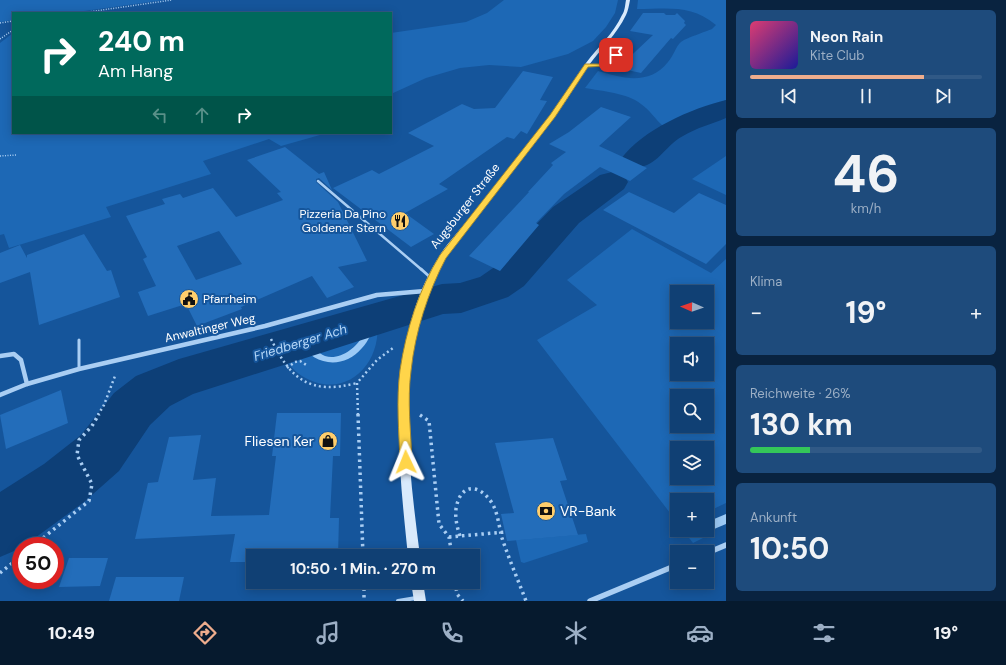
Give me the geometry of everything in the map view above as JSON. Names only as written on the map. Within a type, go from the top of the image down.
[{"type":"main road","name":"Augsburger Straße","points":[[413,549],[406,462],[404,401],[405,370],[413,330],[424,295],[431,278],[447,250],[553,116],[587,65],[617,27],[625,14],[628,0]]},
{"type":"main road","points":[[418,589],[419,599]]},
{"type":"street","points":[[587,65],[604,65],[624,47]]},
{"type":"street","name":"Anwaltinger Weg","points":[[0,395],[27,384],[79,369],[265,326],[377,295],[424,295]]},
{"type":"street","points":[[0,356],[14,354],[20,360],[27,384]]},
{"type":"street","points":[[714,550],[726,545]]},
{"type":"street","points":[[590,601],[670,568]]},
{"type":"lane","points":[[318,181],[431,278]]},
{"type":"lane","points":[[79,340],[79,369]]},
{"type":"lane","points":[[398,601],[419,599]]},
{"type":"path","points":[[88,12],[172,0]]},
{"type":"path","points":[[0,23],[12,21]]},
{"type":"path","points":[[0,39],[12,31]]},
{"type":"path","points":[[0,156],[16,155]]},
{"type":"path","points":[[272,342],[279,356],[297,377],[318,387],[340,389],[357,383],[377,360],[413,330]]},
{"type":"path","points":[[44,537],[89,500],[92,484],[77,455],[79,440],[92,426],[104,405],[116,373],[116,360]]},
{"type":"path","points":[[288,368],[300,361],[308,366]]},
{"type":"path","points":[[357,383],[363,549]]},
{"type":"path","points":[[404,401],[429,422],[440,524],[449,537],[451,549]]},
{"type":"path","points":[[460,536],[456,522],[458,499],[461,492],[466,488],[474,487],[487,496],[493,505],[503,533],[510,562],[526,601]]},
{"type":"path","points":[[449,537],[503,533]]},
{"type":"path","points":[[0,573],[12,563]]},
{"type":"path","points":[[364,589],[364,601]]},
{"type":"path","points":[[456,589],[457,594],[464,601]]},
{"type":"shaded area","points":[[0,0],[164,0],[77,12],[12,12],[12,20],[0,22]]},
{"type":"shaded area","points":[[504,0],[618,0],[615,13],[606,27],[593,41],[568,54],[521,67],[489,65],[460,68],[426,78],[392,94],[392,33],[466,22],[487,13]]},
{"type":"shaded area","points":[[638,0],[726,0],[726,100],[663,126],[644,106],[636,100],[614,93],[585,88],[598,71],[626,78],[652,75],[661,70],[681,42],[712,29],[716,25],[707,18],[679,9],[637,9]]},
{"type":"shaded area","points":[[12,34],[12,134],[323,134],[281,146],[269,139],[203,161],[211,174],[106,207],[111,217],[9,248],[4,234],[0,235],[0,43]]},
{"type":"shaded area","points":[[726,156],[726,195],[692,179]]},
{"type":"shaded area","points":[[632,229],[711,273],[726,259],[726,503],[714,509],[714,493],[670,493],[670,513],[537,340],[597,305],[567,280]]},
{"type":"shaded area","points":[[377,320],[377,336],[374,351],[367,364],[358,375],[346,382],[332,385],[318,383],[302,376],[292,368],[279,351]]},
{"type":"shaded area","points":[[586,534],[588,542],[524,563],[521,562],[516,540]]},
{"type":"shaded area","points":[[688,537],[705,537],[693,543]]},
{"type":"building","points":[[643,13],[664,13],[666,15],[675,15],[677,13],[685,21],[684,23],[686,25],[673,39],[671,38],[641,73],[618,68],[653,35],[630,31]]},
{"type":"building","points":[[523,71],[553,77],[540,100],[547,101],[527,134],[521,131],[514,139],[507,137],[439,184],[448,189],[405,213],[434,234],[411,247],[333,188],[372,170],[379,174],[434,146],[408,133],[462,104],[474,109],[495,108]]},
{"type":"building","points":[[601,107],[631,117],[599,146],[647,168],[630,181],[600,167],[564,194],[536,223],[539,225],[500,271],[469,256],[553,165],[551,163],[566,152],[549,144],[569,132]]},
{"type":"building","points":[[285,147],[319,174],[324,172],[332,190],[319,178],[316,179],[316,182],[338,202],[367,261],[338,267],[354,287],[327,298],[312,276],[241,307],[242,309],[197,326],[186,304],[148,316],[138,292],[156,286],[143,259],[147,257],[126,216],[165,204],[162,199],[180,194],[183,198],[213,188],[236,217],[283,200],[277,193],[281,192],[247,160]],"holes":[[[219,231],[242,264],[196,280],[177,246]]]},
{"type":"building","points":[[629,192],[674,213],[699,193],[726,205],[726,244],[706,264],[603,210]]},
{"type":"building","points":[[84,234],[107,271],[111,270],[120,297],[39,325],[30,272],[0,283],[0,253],[20,245],[27,258],[27,255]]},
{"type":"building","points":[[61,390],[68,423],[6,449],[0,415]]},
{"type":"building","points":[[277,413],[341,413],[340,456],[333,456],[330,518],[339,518],[338,549],[246,549],[246,562],[230,562],[235,534],[135,539],[148,483],[158,482],[169,437],[201,435],[193,480],[216,478],[211,516],[269,515],[276,456],[272,456]]},
{"type":"building","points":[[553,438],[567,480],[560,481],[578,535],[507,541],[501,514],[514,513],[495,443]]},
{"type":"building","points":[[69,558],[108,558],[100,586],[64,587],[64,572]]},
{"type":"building","points":[[116,577],[184,577],[179,601],[109,601]]},
{"type":"waterway","name":"Friedberger Ach","points":[[637,159],[672,130],[726,108]]},
{"type":"waterway","name":"Friedberger Ach","points":[[0,527],[64,483],[100,453],[132,409],[153,391],[179,379],[442,299],[461,298],[494,287],[510,276],[566,215],[612,182]]},
{"type":"waterway","points":[[303,342],[313,352],[322,358],[335,360],[352,353],[360,345],[366,336],[372,321]]},
{"type":"waterway","points":[[714,524],[726,519]]},
{"type":"place","name":"Pizzeria Da Pino Goldener Stern","points":[[400,221]]},
{"type":"place","name":"Pfarrheim","points":[[189,299]]},
{"type":"place","name":"Fliesen Ker","points":[[328,441]]},
{"type":"place","name":"VR-Bank","points":[[546,511]]},
{"type":"route","points":[[406,462],[404,401],[405,370],[414,326],[431,278],[443,256],[456,238],[553,116],[587,65],[604,65],[616,55]]}]
